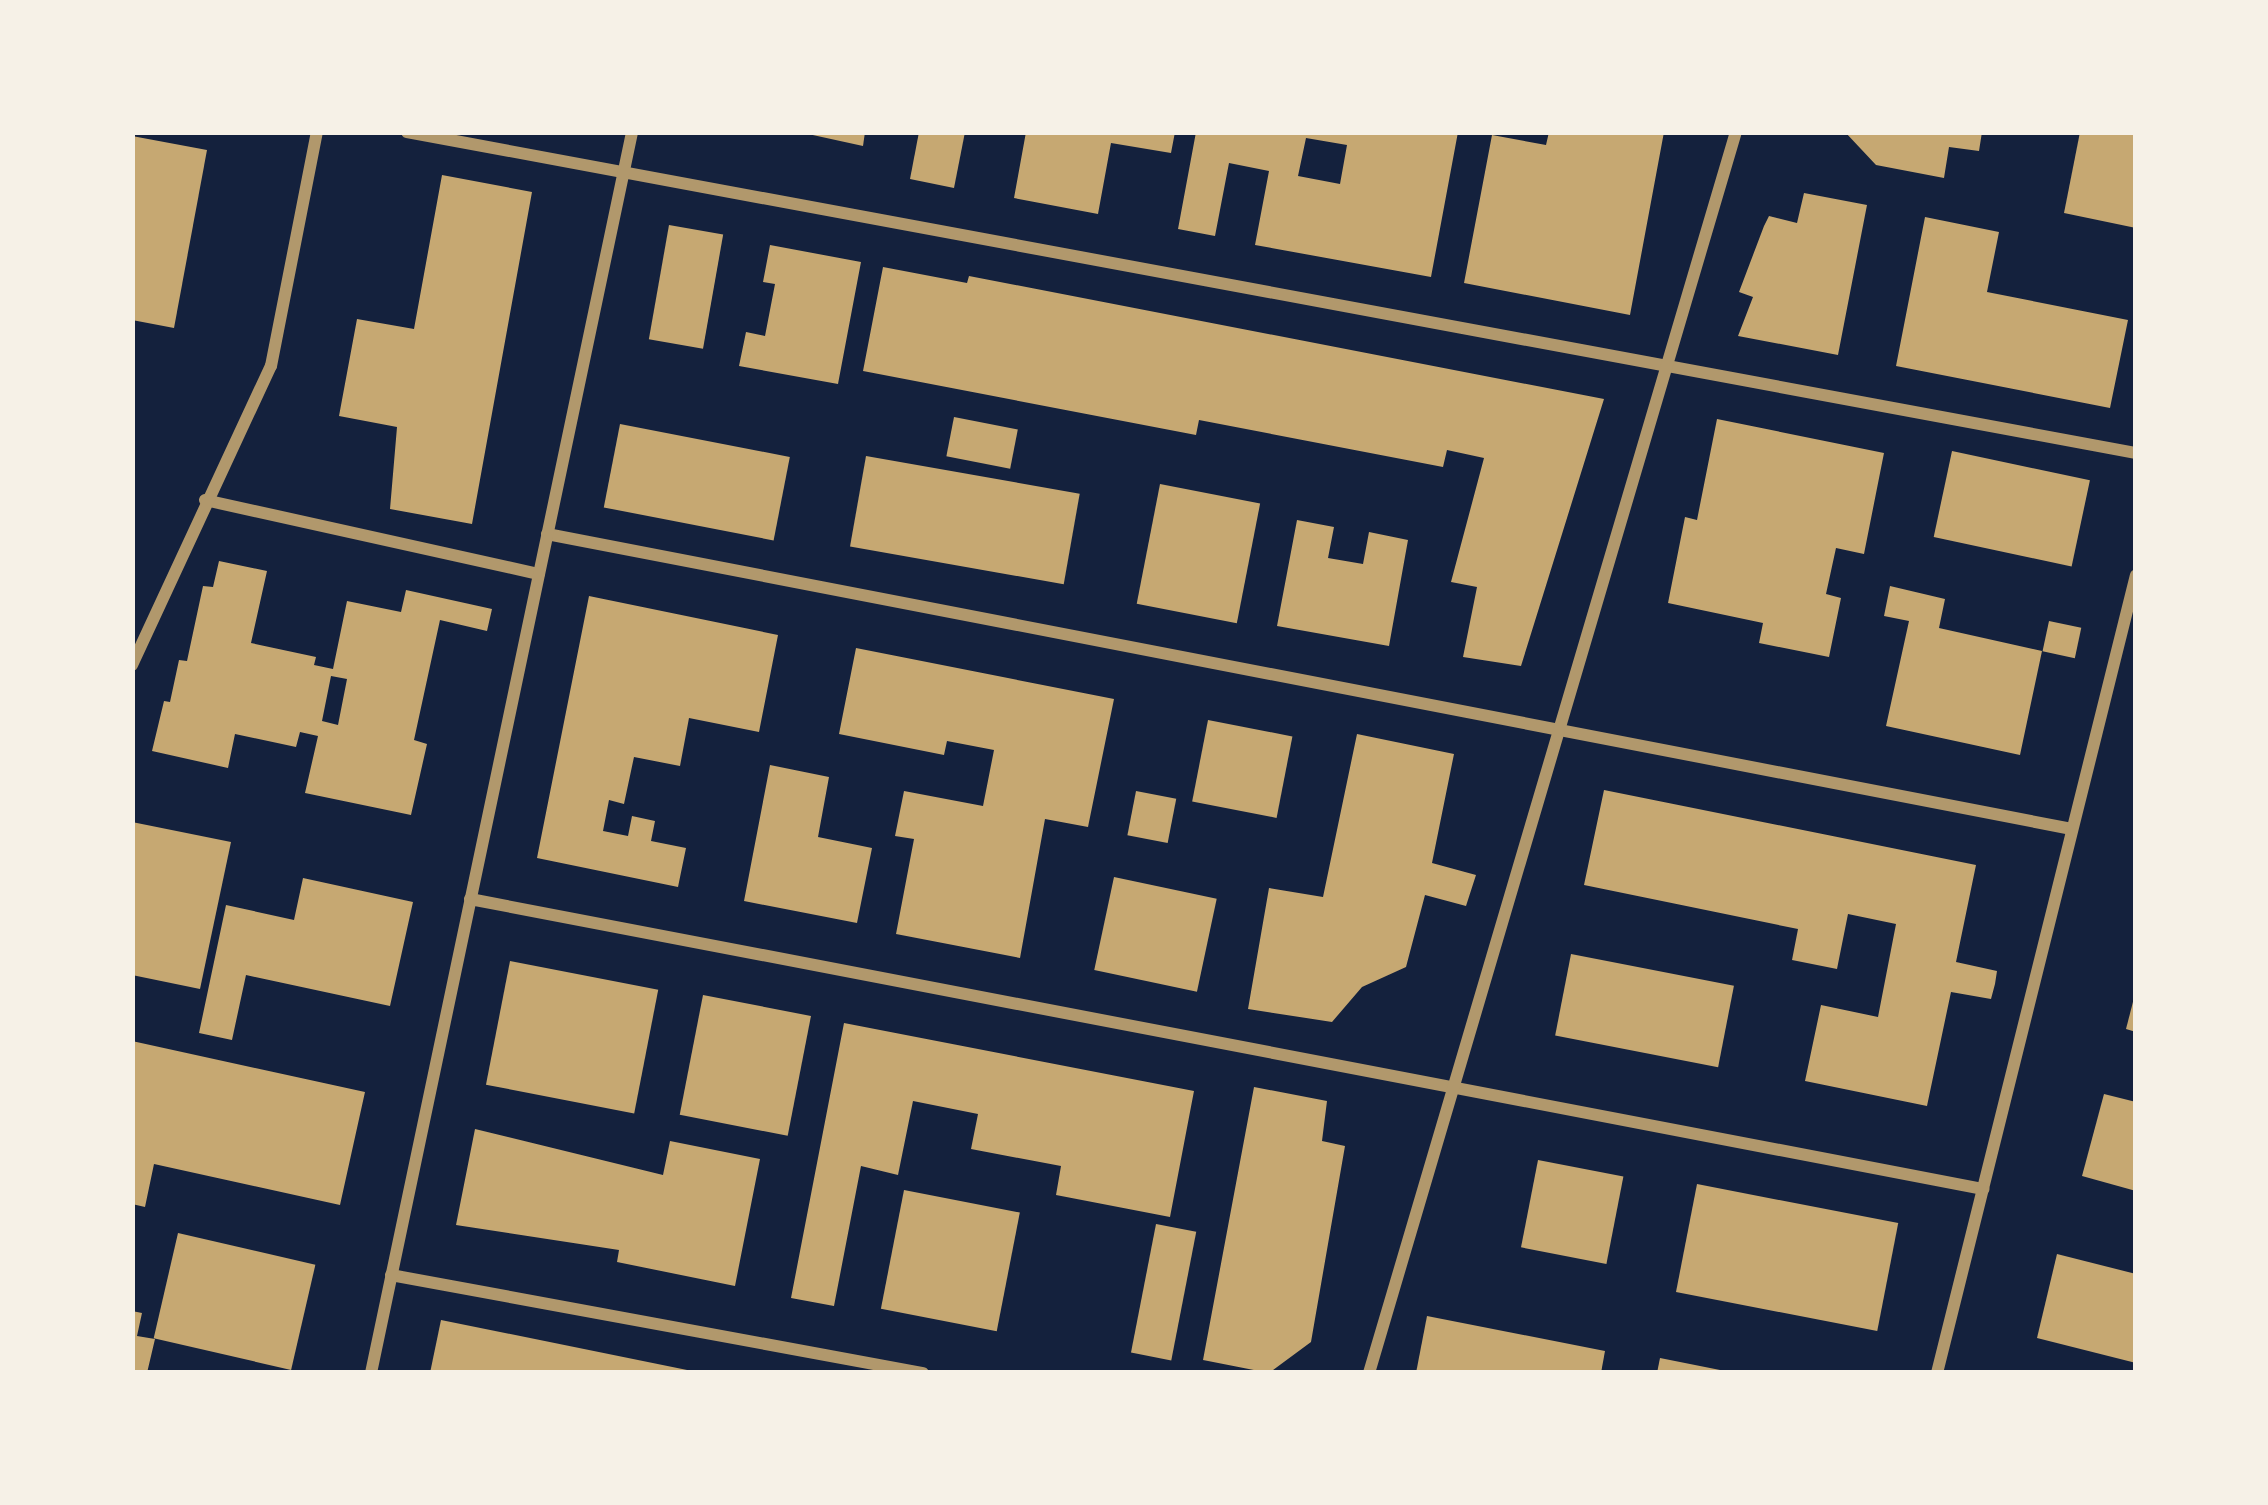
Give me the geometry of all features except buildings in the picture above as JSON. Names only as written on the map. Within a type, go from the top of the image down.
[{"type":"street","points":[[132,665],[271,366],[317,132]]},
{"type":"street","points":[[407,132],[2136,453]]},
{"type":"street","points":[[371,1373],[632,132]]},
{"type":"street","points":[[1369,1373],[1736,132]]},
{"type":"street","points":[[205,500],[539,574]]},
{"type":"street","points":[[547,534],[2072,829]]},
{"type":"street","points":[[1937,1373],[2136,575]]},
{"type":"street","points":[[470,899],[1983,1189]]},
{"type":"street","points":[[392,1275],[923,1373]]}]
